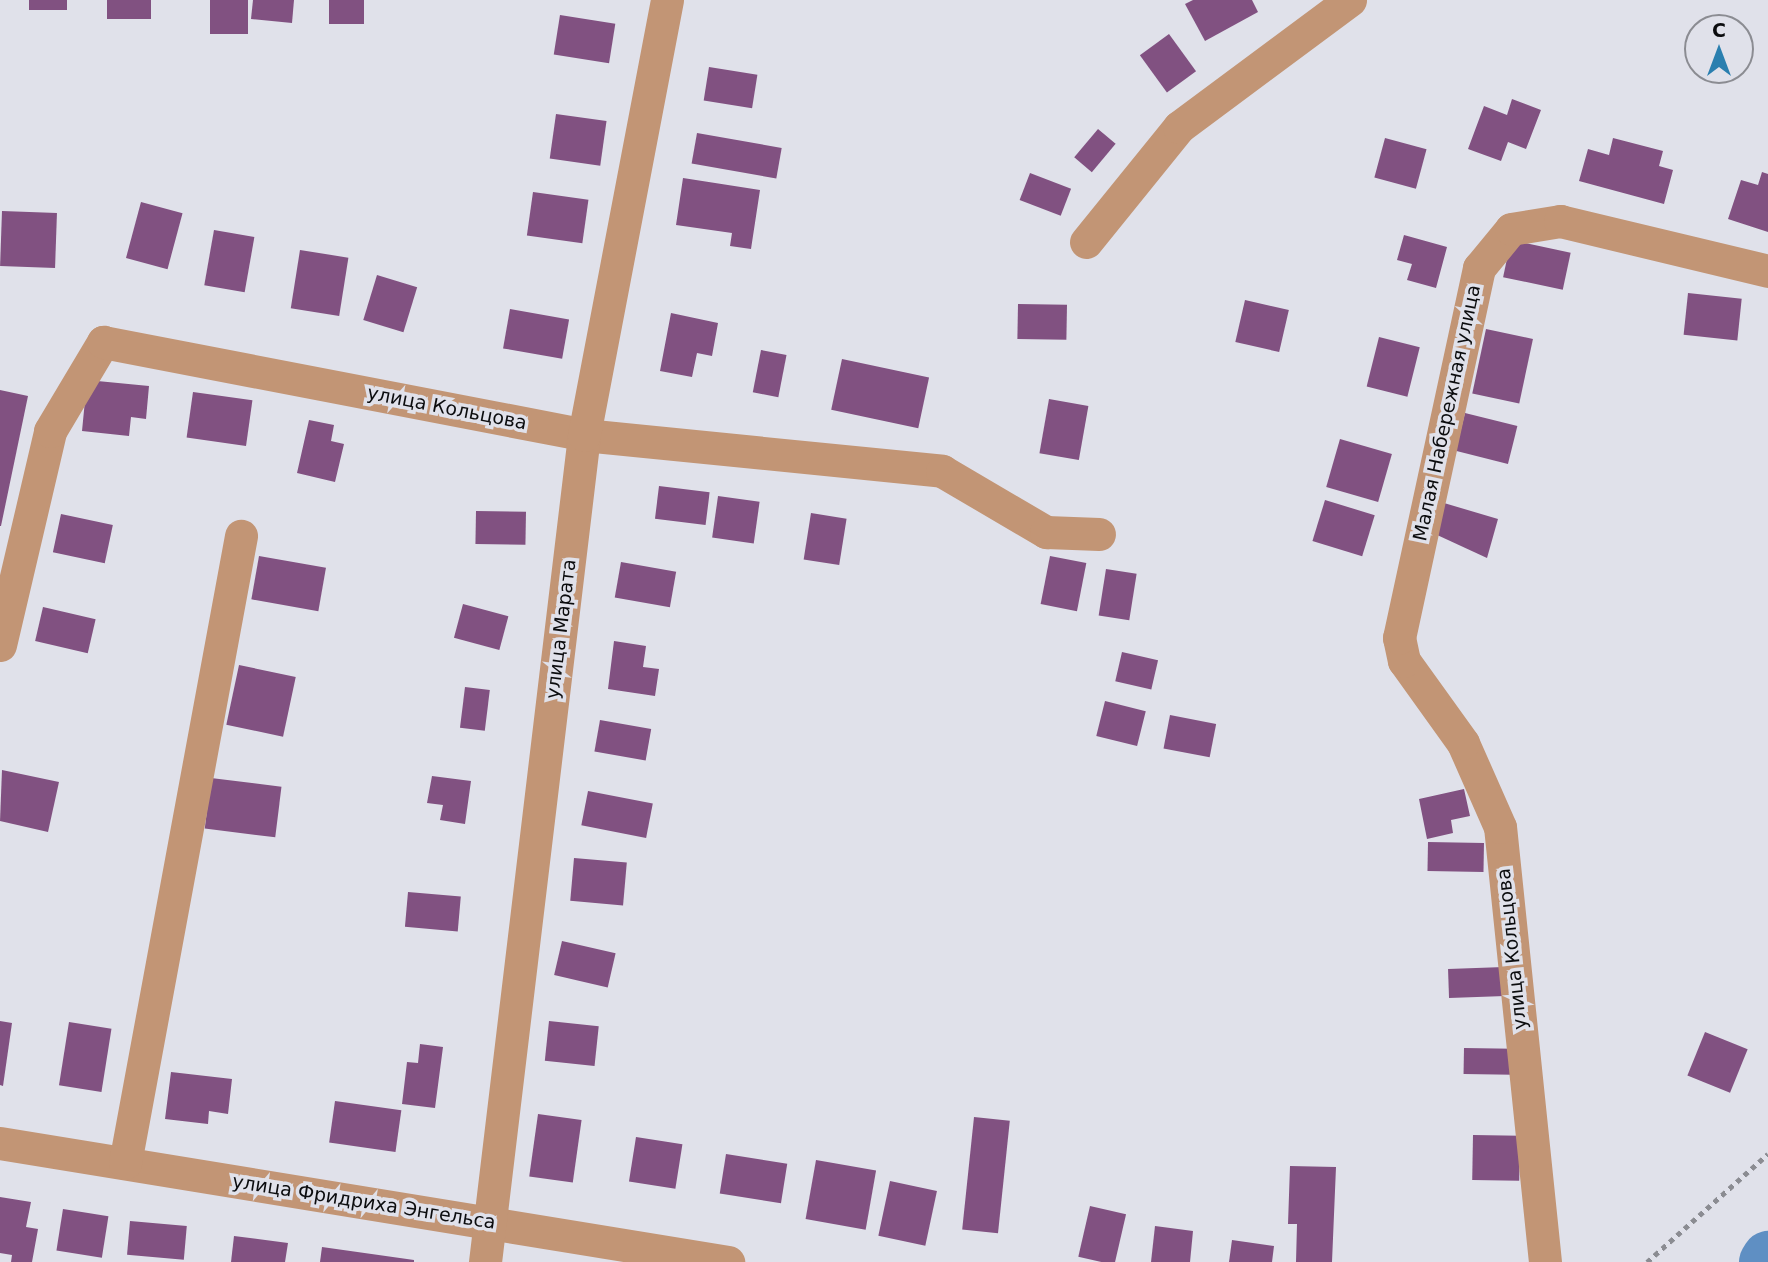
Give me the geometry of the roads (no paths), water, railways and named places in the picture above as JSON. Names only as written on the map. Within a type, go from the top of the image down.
[{"type":"street","name":"улица Марата","points":[[485,1262],[584,435],[667,0]]},
{"type":"street","points":[[1086,242],[1179,127],[1350,0]]},
{"type":"street","name":"Малая Набережная улица","points":[[1404,661],[1399,638],[1479,268],[1511,229],[1560,221],[1768,271]]},
{"type":"street","name":"улица Кольцова","points":[[0,645],[50,431],[103,342],[584,435],[942,471],[1046,532],[1099,534]]},
{"type":"street","points":[[125,1163],[241,536]]},
{"type":"street","name":"улица Кольцова","points":[[1404,661],[1463,743],[1500,827],[1545,1262]]},
{"type":"street","name":"улица Фридриха Энгельса","points":[[0,1143],[728,1262]]},
{"type":"waterway","points":[[1765,1262],[1768,1257]]}]
